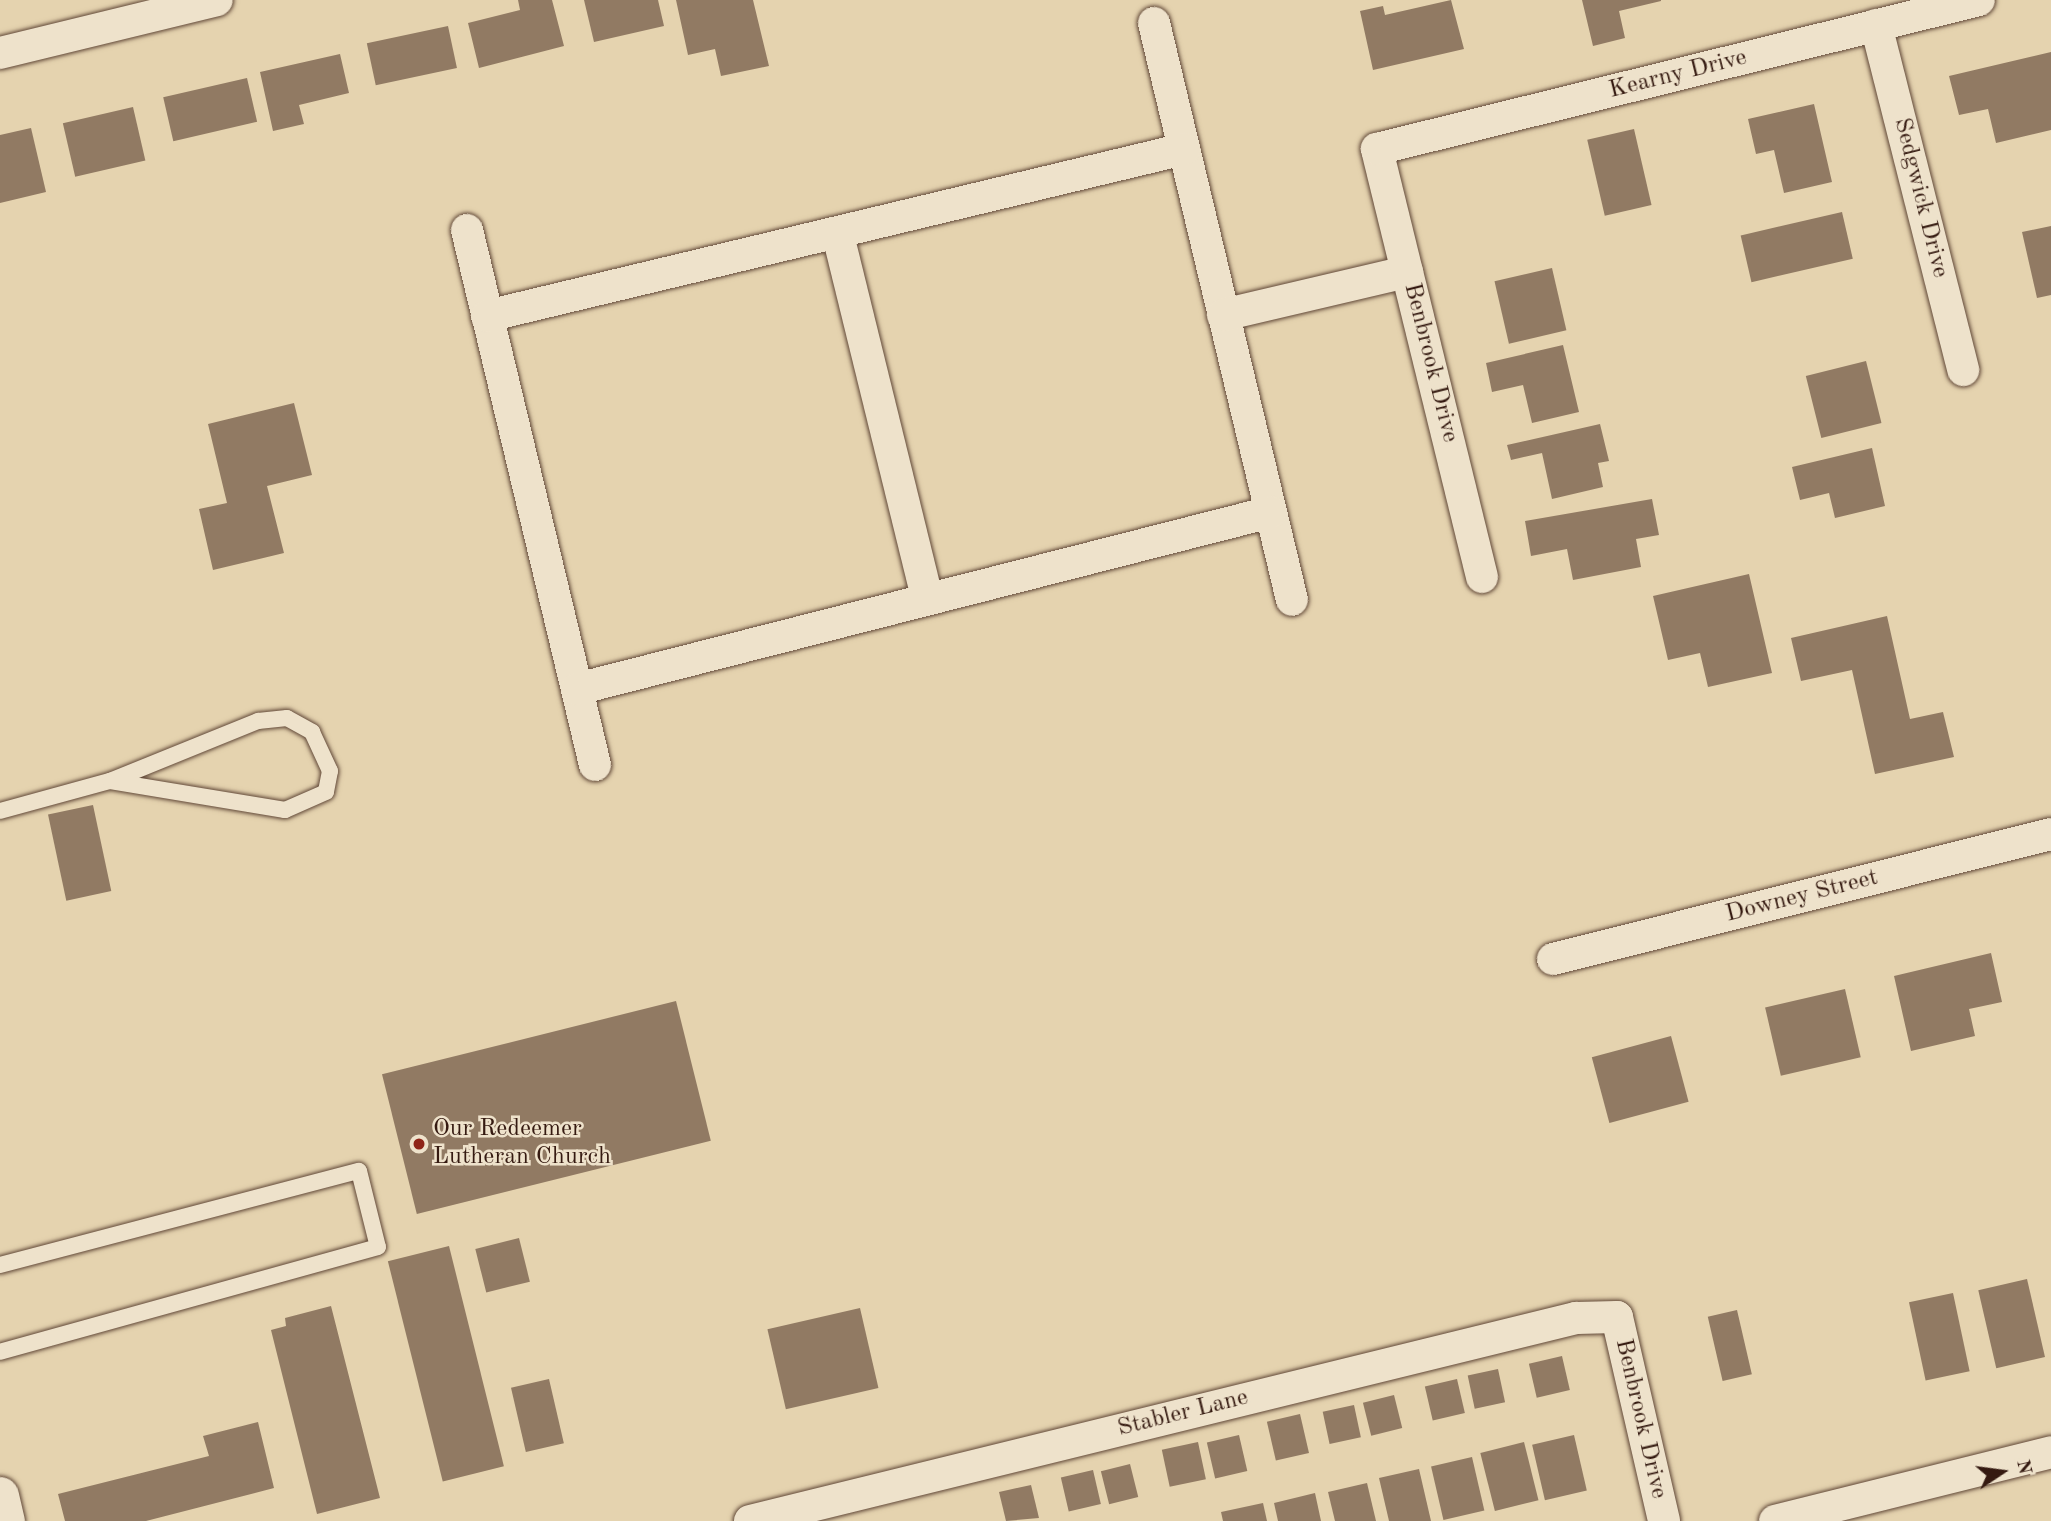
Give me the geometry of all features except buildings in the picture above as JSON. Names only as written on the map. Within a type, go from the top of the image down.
[{"type":"street","points":[[0,53],[217,0]]},
{"type":"street","name":"Kearny Drive","points":[[1377,149],[1979,0]]},
{"type":"street","points":[[1154,23],[1292,600]]},
{"type":"street","name":"Sedgwick Drive","points":[[1876,25],[1963,370]]},
{"type":"street","points":[[487,316],[838,235],[1184,149]]},
{"type":"street","name":"Benbrook Drive","points":[[1377,149],[1482,577]]},
{"type":"street","points":[[467,230],[595,765]]},
{"type":"street","points":[[838,235],[927,598]]},
{"type":"street","points":[[1223,314],[1407,272]]},
{"type":"street","points":[[577,689],[1270,512]]},
{"type":"street","name":"Downey Street","points":[[1553,959],[2051,834]]},
{"type":"street","name":"Benbrook Drive","points":[[1616,1317],[1664,1521]]},
{"type":"street","name":"Stabler Lane","points":[[750,1521],[1576,1318],[1616,1317]]},
{"type":"street","points":[[1774,1521],[2051,1452]]},
{"type":"lane","points":[[0,811],[110,781],[258,721],[287,718],[312,732],[330,771],[326,792],[285,810],[110,781]]},
{"type":"lane","points":[[0,1265],[359,1171],[378,1247],[0,1352]]},
{"type":"place","name":"Our Redeemer Lutheran Church","points":[[419,1144]]}]
